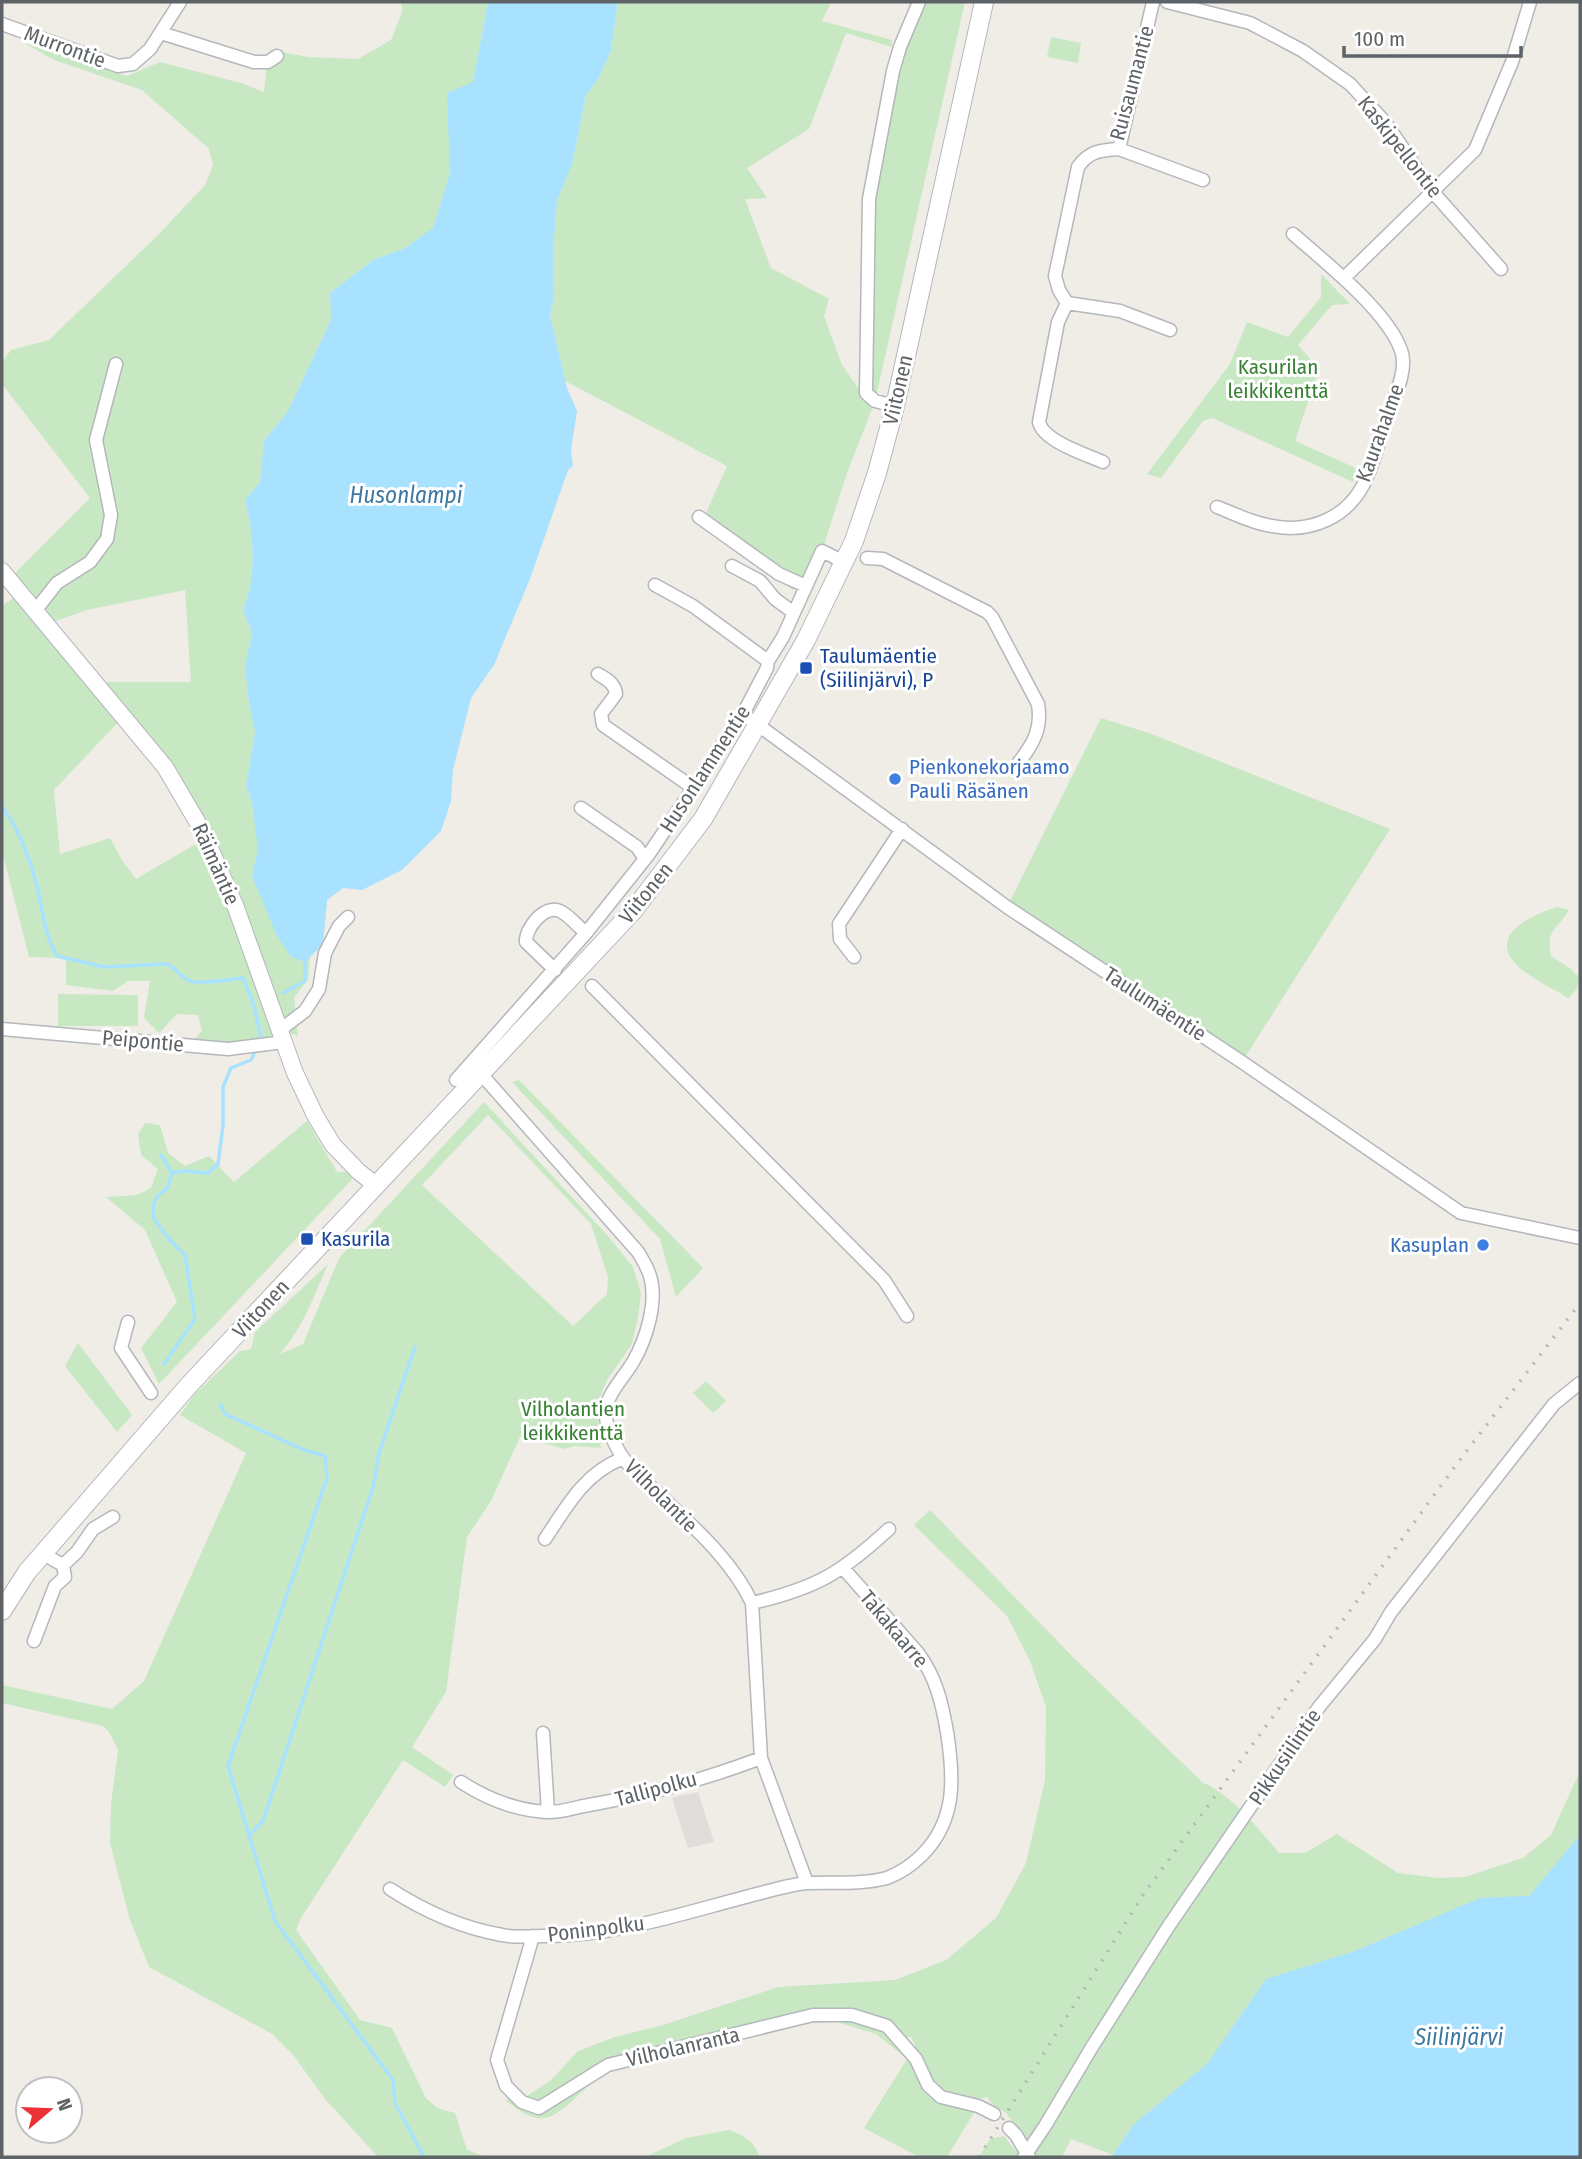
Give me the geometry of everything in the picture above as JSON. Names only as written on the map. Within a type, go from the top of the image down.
[{"type":"main road","name":"Viitonen","points":[[2,1611],[27,1572],[189,1385],[633,911],[703,819],[806,640],[844,562],[877,473],[895,406],[985,2]]},
{"type":"street","name":"Murrontie","points":[[2,24],[118,66],[133,64],[150,48],[180,2]]},
{"type":"street","points":[[895,406],[875,401],[866,393],[869,199],[892,71],[919,2]]},
{"type":"street","name":"Ruisaumantie","points":[[1067,303],[1055,276],[1078,167],[1084,158],[1099,150],[1119,149],[1153,2]]},
{"type":"street","name":"Kaskipellontie","points":[[1167,2],[1250,23],[1303,51],[1350,85],[1385,122],[1432,191],[1501,269]]},
{"type":"street","points":[[1344,278],[1475,150],[1512,62],[1530,2]]},
{"type":"street","points":[[161,33],[254,62],[268,62],[276,56]]},
{"type":"street","points":[[1119,149],[1203,180]]},
{"type":"street","name":"Kaurahalme","points":[[1217,507],[1265,525],[1297,529],[1318,524],[1340,513],[1354,500],[1363,484],[1402,373],[1403,353],[1388,325],[1344,278],[1293,234]]},
{"type":"street","points":[[1103,461],[1048,437],[1040,429],[1039,422],[1058,322],[1067,303],[1121,311],[1170,330]]},
{"type":"street","points":[[35,611],[57,583],[90,562],[107,539],[111,515],[96,440],[116,364]]},
{"type":"street","points":[[699,517],[779,574],[806,586]]},
{"type":"street","name":"Husonlammentie","points":[[456,1080],[555,970],[645,859],[743,714],[768,661],[783,637],[822,551],[844,562]]},
{"type":"street","points":[[867,558],[883,559],[987,611],[992,617],[1038,704],[1040,718],[1034,742],[1019,762]]},
{"type":"street","points":[[732,566],[760,581],[775,599],[794,613]]},
{"type":"street","name":"Räimäntie","points":[[2,571],[165,767],[202,830],[235,905],[310,1106],[327,1136],[359,1172],[376,1185]]},
{"type":"street","points":[[654,586],[693,606],[768,661]]},
{"type":"street","points":[[597,674],[613,684],[617,694],[601,714],[603,724],[692,787]]},
{"type":"street","name":"Taulumäentie","points":[[743,714],[1007,906],[1242,1062],[1461,1213],[1578,1240]]},
{"type":"street","points":[[581,808],[637,847],[645,859]]},
{"type":"street","points":[[854,957],[840,939],[839,924],[902,830]]},
{"type":"street","points":[[555,970],[526,942],[528,929],[541,915],[551,910],[559,910],[586,933]]},
{"type":"street","points":[[282,1036],[305,1011],[319,989],[325,953],[339,926],[348,917]]},
{"type":"street","points":[[592,986],[884,1280],[907,1317]]},
{"type":"street","name":"Peipontie","points":[[2,1029],[228,1049],[282,1036]]},
{"type":"street","name":"Vilholantie","points":[[482,1075],[638,1252],[651,1276],[652,1303],[648,1333],[632,1364],[615,1387],[607,1405],[606,1419],[621,1459],[714,1550],[744,1585],[752,1603],[761,1758],[807,1883]]},
{"type":"street","points":[[128,1322],[121,1348],[151,1393]]},
{"type":"street","name":"Pikkusiilintie","points":[[1027,2156],[1168,1927],[1319,1707],[1375,1639],[1391,1612],[1554,1404],[1580,1383]]},
{"type":"street","points":[[545,1539],[585,1481],[604,1465],[621,1459]]},
{"type":"street","points":[[63,1565],[77,1552],[93,1529],[113,1517]]},
{"type":"street","points":[[752,1603],[808,1587],[843,1568],[890,1529]]},
{"type":"street","points":[[43,1554],[63,1565]]},
{"type":"street","points":[[34,1641],[55,1586],[65,1577],[63,1565]]},
{"type":"street","name":"Takakaarre","points":[[807,1883],[865,1882],[888,1877],[911,1866],[928,1849],[942,1828],[952,1793],[952,1763],[943,1707],[929,1668],[843,1568]]},
{"type":"street","points":[[543,1733],[548,1812]]},
{"type":"street","name":"Tallipolku","points":[[461,1782],[503,1805],[548,1812],[618,1800],[732,1769],[761,1758]]},
{"type":"street","name":"Poninpolku","points":[[390,1889],[418,1907],[458,1923],[502,1936],[533,1936],[589,1934],[632,1928],[807,1883]]},
{"type":"street","name":"Vilholanranta","points":[[533,1936],[497,2060],[506,2086],[522,2102],[540,2108],[608,2065],[649,2054],[813,2015],[852,2015],[887,2026],[916,2059],[928,2085],[941,2097],[978,2106],[994,2114]]},
{"type":"street","points":[[1009,2128],[1016,2135],[1027,2156]]},
{"type":"shaded area","points":[[698,1792],[714,1842],[688,1848],[672,1798]]},
{"type":"green space","points":[[400,2],[488,2],[473,82],[433,229],[405,248],[373,260],[330,293],[331,320],[288,411],[264,441],[260,482],[245,500],[253,556],[243,610],[252,633],[245,666],[255,732],[246,785],[253,816],[343,888],[327,900],[323,944],[310,957],[308,979],[294,998],[298,1036],[281,1030],[284,1042],[188,1045],[202,1031],[198,1015],[177,1014],[159,1033],[144,1018],[150,981],[128,981],[113,991],[66,985],[66,958],[29,957],[2,851],[2,606],[20,593],[9,579],[90,498],[2,384],[2,362],[11,350],[49,340],[159,234],[205,185],[213,165],[209,149],[142,90],[54,60],[25,43],[127,76],[160,62],[241,83],[264,92],[271,50],[308,57],[358,59],[391,40],[403,9]],"holes":[[[185,590],[191,682],[94,682],[47,624],[87,610]],[[123,717],[206,838],[136,879],[110,838],[60,854],[54,790]]]},
{"type":"green space","points":[[618,2],[831,2],[822,21],[892,40],[892,47],[846,33],[809,129],[747,168],[767,198],[745,199],[771,268],[829,299],[824,316],[842,365],[858,388],[866,392],[869,199],[883,114],[919,2],[965,2],[875,401],[846,476],[822,551],[806,586],[793,590],[701,524],[727,466],[565,381],[550,315],[554,296],[553,250],[557,200],[572,165],[586,95],[599,78],[611,50]]},
{"type":"green space","points":[[1051,37],[1081,43],[1078,63],[1047,57]]},
{"type":"green space","name":"Kasurilan leikkikenttä","points":[[1321,274],[1350,304],[1332,305],[1298,345],[1319,369],[1295,441],[1358,469],[1353,482],[1212,418],[1203,421],[1161,478],[1147,474],[1230,364],[1247,322],[1288,337],[1321,297]]},
{"type":"green space","points":[[1101,718],[1149,733],[1390,829],[1242,1062],[1007,907]]},
{"type":"green space","points":[[1557,907],[1569,910],[1551,935],[1551,956],[1579,977],[1577,989],[1568,998],[1525,972],[1507,950],[1508,940],[1521,924]]},
{"type":"green space","points":[[58,994],[138,995],[138,1026],[58,1026]]},
{"type":"green space","points":[[519,1080],[703,1268],[676,1297],[660,1239],[512,1082]]},
{"type":"green space","name":"Vilholantien leikkikenttä","points":[[484,1102],[608,1236],[633,1267],[641,1293],[632,1344],[607,1380],[599,1399],[597,1410],[601,1448],[574,1446],[565,1449],[520,1437],[491,1501],[467,1537],[446,1692],[412,1747],[453,1775],[445,1787],[403,1760],[301,1918],[296,1930],[360,2020],[392,2028],[426,2098],[437,2108],[455,2113],[467,2150],[486,2157],[378,2157],[325,2099],[294,2056],[272,2034],[149,1967],[130,1920],[110,1843],[111,1804],[118,1750],[109,1732],[103,1726],[2,1703],[2,1685],[112,1709],[144,1681],[246,1453],[180,1415],[194,1395],[240,1351],[251,1349],[255,1332],[328,1264],[302,1323],[280,1354],[303,1344],[339,1258]],"holes":[[[488,1115],[591,1224],[608,1277],[607,1294],[573,1326],[422,1185]]]},
{"type":"green space","points":[[307,1121],[337,1172],[359,1172],[159,1384],[141,1348],[177,1302],[145,1230],[106,1197],[137,1195],[151,1188],[158,1169],[141,1155],[138,1134],[145,1123],[160,1125],[168,1153],[185,1166],[209,1156],[234,1182]]},
{"type":"green space","points":[[78,1343],[132,1415],[117,1432],[65,1366]]},
{"type":"green space","points":[[706,1381],[726,1401],[713,1413],[693,1393]]},
{"type":"green space","points":[[930,1510],[1074,1658],[1202,1782],[1234,1804],[1279,1853],[1305,1853],[1337,1834],[1398,1873],[1438,1878],[1465,1877],[1523,1858],[1551,1835],[1580,1771],[1580,2058],[1575,2105],[1565,2148],[1552,2157],[1543,2148],[1516,2100],[1494,2082],[1482,2081],[1440,2092],[1413,2104],[1331,2157],[1113,2157],[1071,2139],[1062,2157],[1038,2157],[1006,2113],[993,2105],[987,2097],[971,2100],[947,2093],[930,2074],[911,2037],[898,2038],[916,2059],[928,2085],[941,2097],[978,2106],[947,2157],[919,2157],[864,2128],[907,2059],[876,2034],[837,2022],[811,2023],[609,2071],[563,2109],[546,2118],[528,2115],[505,2100],[527,2096],[551,2080],[578,2051],[615,2037],[663,2025],[778,1987],[895,1980],[946,1960],[996,1918],[1026,1863],[1045,1780],[1046,1707],[1030,1661],[1007,1616],[914,1525]]},
{"type":"green space","points":[[729,2130],[748,2140],[760,2157],[645,2157],[686,2138]]},
{"type":"green space","points":[[1004,2136],[1021,2157],[979,2157],[990,2139]]},
{"type":"water","name":"Husonlampi","points":[[488,2],[618,2],[611,50],[599,78],[586,95],[572,165],[557,200],[553,250],[554,296],[550,315],[567,388],[577,411],[571,450],[573,466],[568,470],[530,579],[494,665],[471,698],[453,770],[451,801],[441,831],[402,870],[362,890],[343,888],[327,900],[323,944],[305,962],[291,957],[276,934],[252,876],[258,849],[252,804],[246,785],[255,732],[245,666],[252,633],[243,610],[253,556],[245,500],[260,482],[264,441],[288,411],[331,320],[330,293],[373,260],[405,248],[433,228],[450,173],[447,93],[473,82]]},
{"type":"water","name":"Siilinjärvi","points":[[1580,1835],[1580,2157],[1109,2157],[1134,2124],[1207,2064],[1266,1979],[1355,1951],[1480,1898],[1529,1896]]},
{"type":"waterway","points":[[2,807],[18,833],[26,853],[36,882],[46,929],[57,956],[104,967],[166,964],[194,982],[243,978],[254,1005],[261,1038],[259,1041]]},
{"type":"waterway","points":[[283,993],[305,981],[305,962]]},
{"type":"waterway","points":[[164,1364],[195,1319],[185,1255],[153,1217],[154,1204],[159,1194],[167,1189],[172,1173],[208,1173],[218,1164],[223,1126],[223,1087],[231,1068],[251,1060],[256,1049]]},
{"type":"waterway","points":[[161,1155],[172,1173]]},
{"type":"waterway","points":[[249,1835],[263,1821],[373,1487],[379,1453],[415,1347]]},
{"type":"waterway","points":[[220,1404],[225,1414],[304,1450],[325,1456],[327,1478],[228,1766],[275,1921],[393,2080],[395,2103],[424,2157]]},
{"type":"railway","points":[[979,2157],[1143,1895],[1456,1465],[1580,1303]]},
{"type":"place","name":"Taulumäentie (Siilinjärvi), P","points":[[806,668]]},
{"type":"place","name":"Pienkonekorjaamo Pauli Räsänen","points":[[895,779]]},
{"type":"place","name":"Kasurila","points":[[307,1239]]},
{"type":"place","name":"Kasuplan","points":[[1483,1245]]}]
